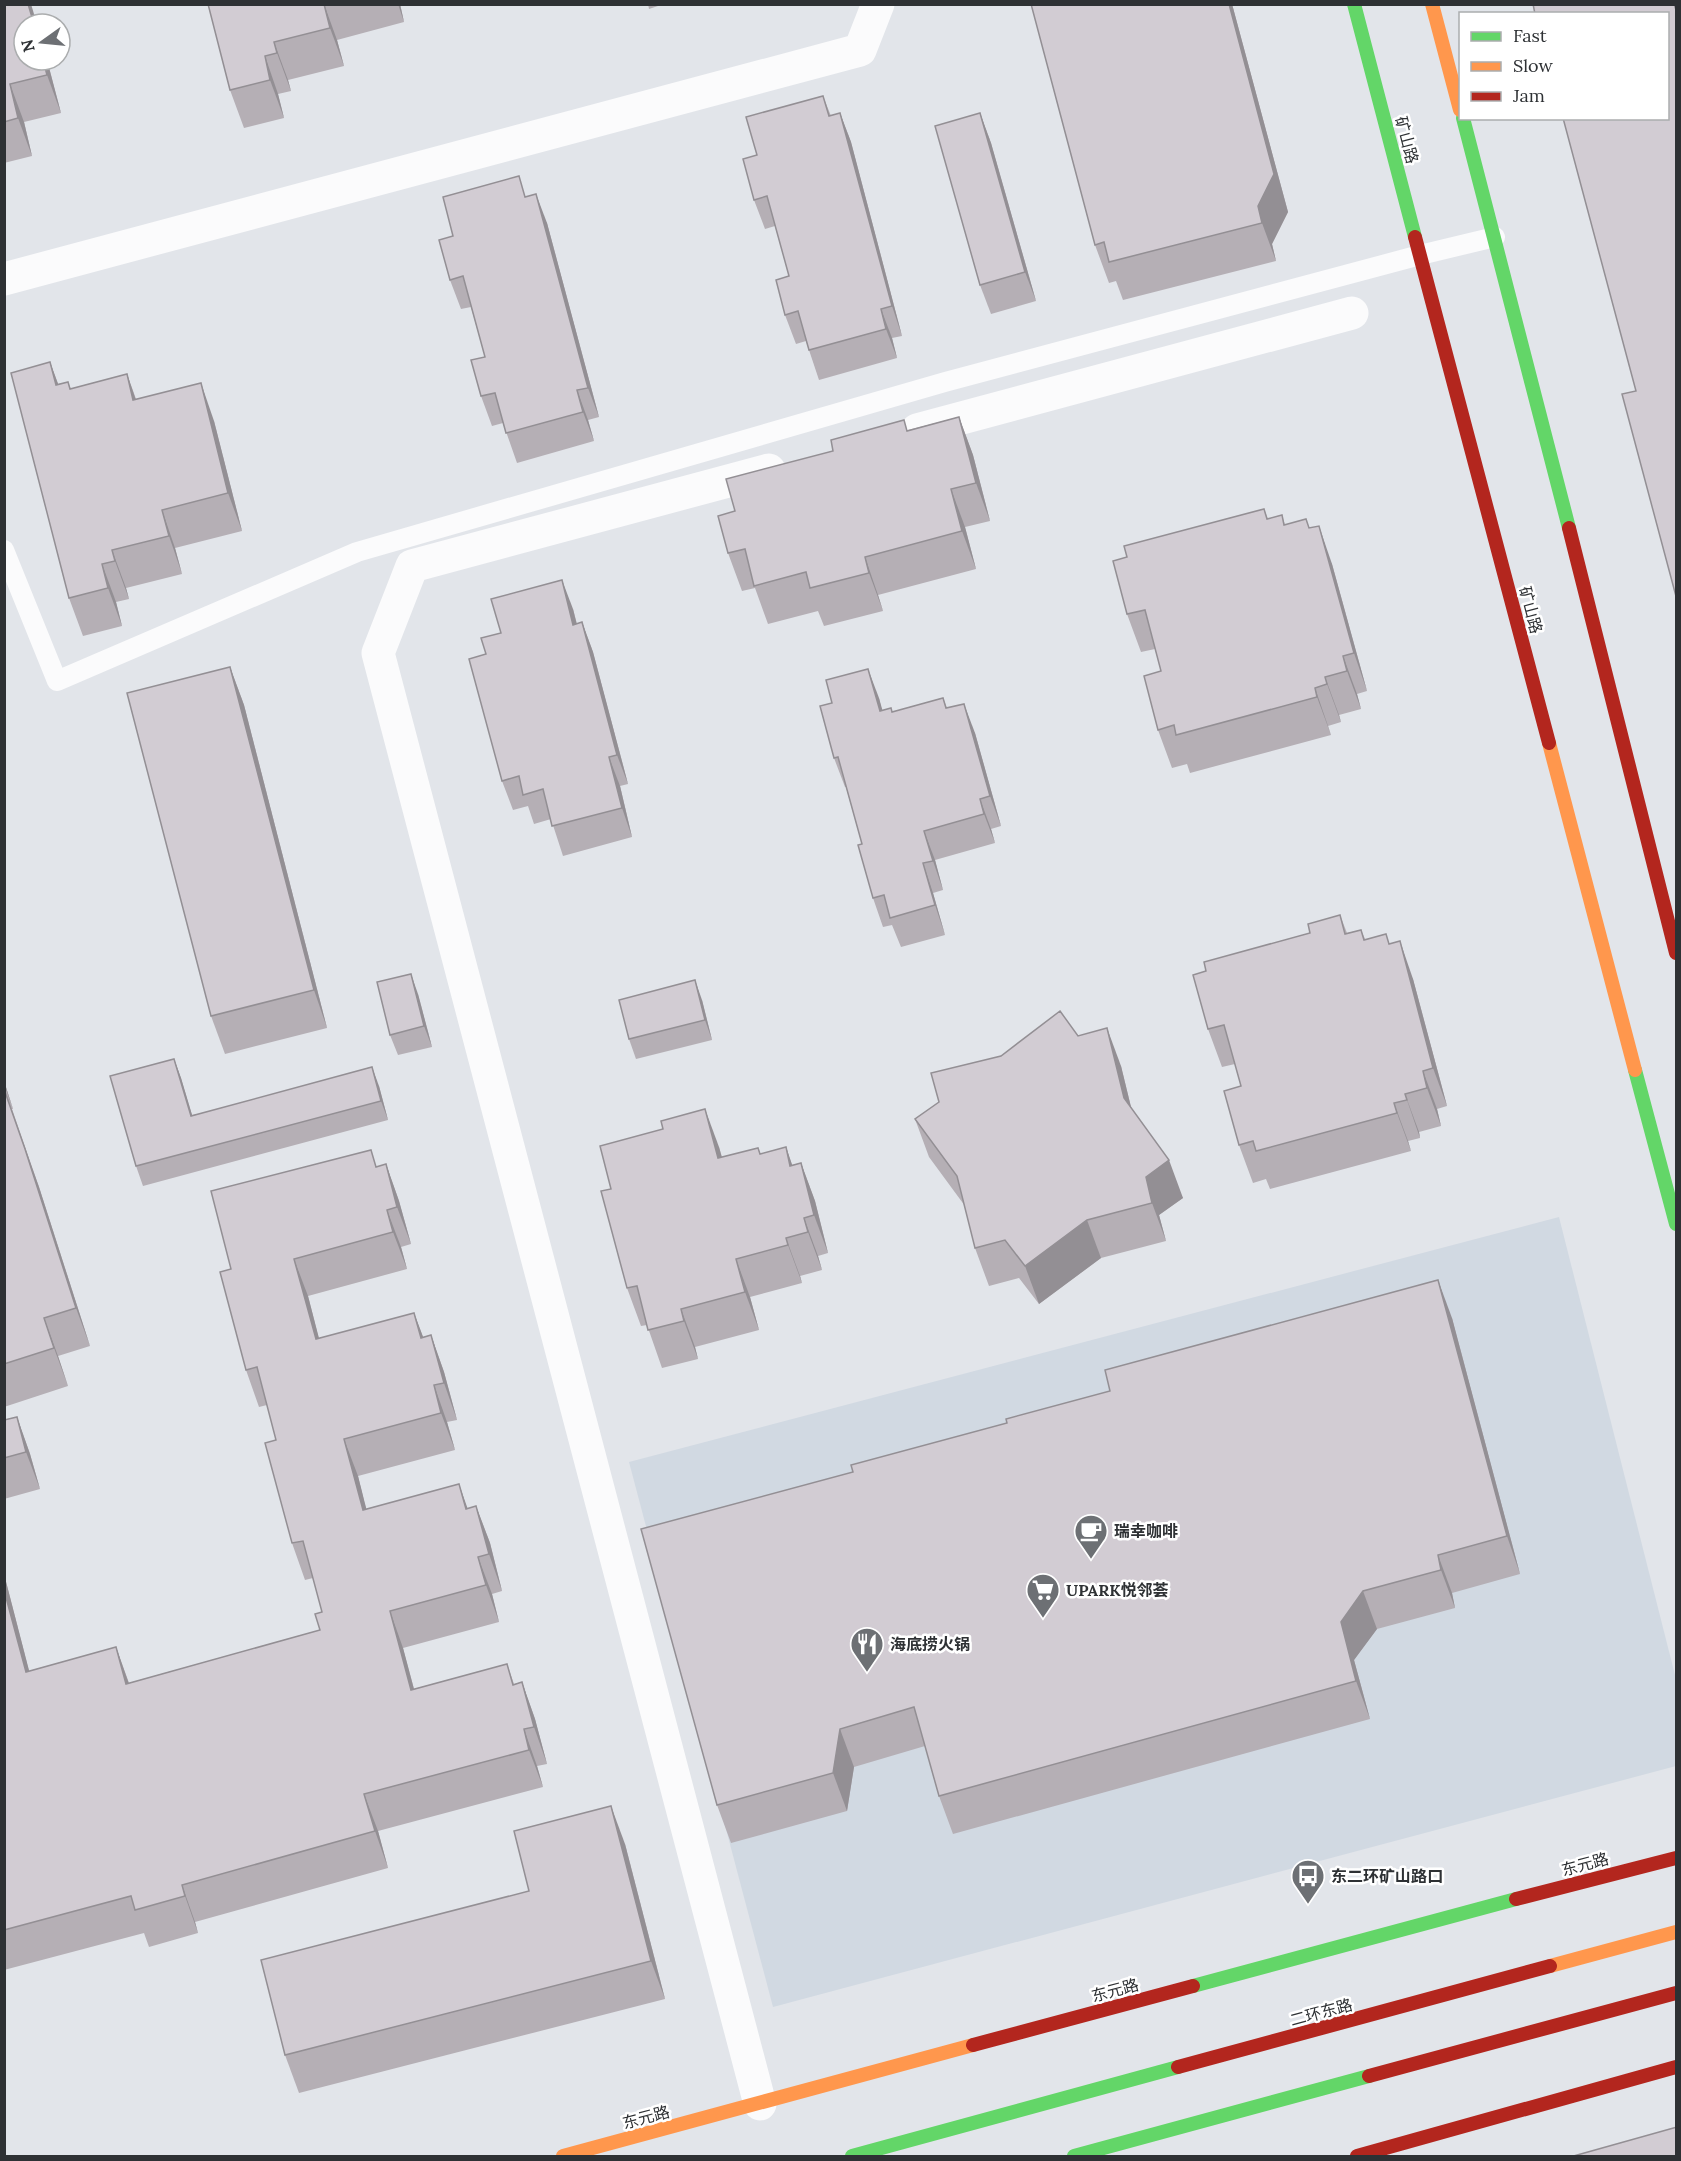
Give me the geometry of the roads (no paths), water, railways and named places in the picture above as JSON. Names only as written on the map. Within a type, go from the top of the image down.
[{"type":"main road","name":"矿山路","points":[[1354,4],[1677,1224]]},
{"type":"main road","points":[[1432,4],[1459,103]]},
{"type":"main road","points":[[1464,120],[1677,953]]},
{"type":"main road","name":"东元路","points":[[563,2157],[1425,1923],[1677,1858]]},
{"type":"main road","name":"二环东路","points":[[852,2157],[1677,1932]]},
{"type":"main road","points":[[1074,2157],[1677,1993]]},
{"type":"main road","points":[[1357,2157],[1677,2067]]},
{"type":"street","points":[[4,279],[860,50],[878,4]]},
{"type":"street","points":[[894,436],[1352,313]]},
{"type":"street","points":[[760,2104],[378,653],[412,566],[802,461]]},
{"type":"lane","points":[[4,550],[57,681],[357,552],[945,382],[1495,237]]},
{"type":"place","name":"瑞幸咖啡","points":[[1091,1560]]},
{"type":"place","name":"UPARK悦邻荟","points":[[1043,1619]]},
{"type":"place","name":"海底捞火锅","points":[[867,1673]]},
{"type":"place","name":"东二环矿山路口","points":[[1308,1905]]}]
